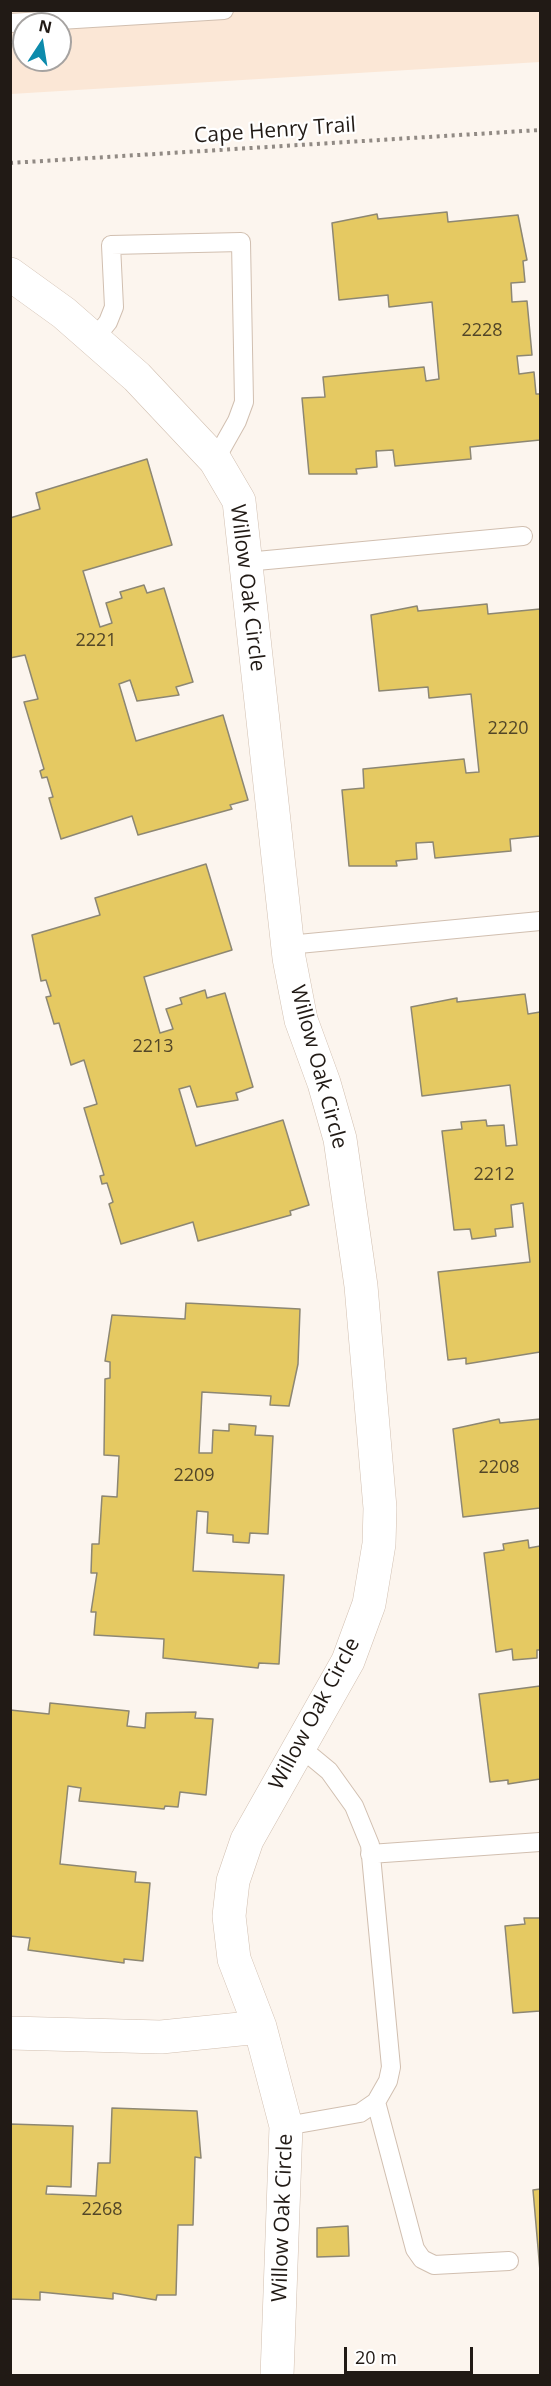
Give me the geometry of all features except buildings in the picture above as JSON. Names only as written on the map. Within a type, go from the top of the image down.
[{"type":"street","name":"Willow Oak Circle","points":[[10,274],[64,313],[137,376],[216,460],[239,501],[288,945],[301,1020],[324,1083],[340,1139],[361,1286],[380,1508],[379,1544],[369,1604],[348,1661],[247,1840],[233,1881],[229,1916],[234,1959],[260,2027],[286,2126],[277,2376]]},
{"type":"street","points":[[10,2033],[161,2037],[260,2027]]},
{"type":"lane","points":[[10,23],[224,10]]},
{"type":"lane","points":[[94,339],[108,322],[114,307],[111,245],[242,242],[244,402],[237,421],[216,460]]},
{"type":"lane","points":[[246,562],[523,536]]},
{"type":"lane","points":[[288,945],[540,921]]},
{"type":"lane","points":[[286,2126],[360,2113],[376,2102],[388,2081],[391,2067],[370,1845],[354,1806],[329,1771],[300,1747]]},
{"type":"lane","points":[[370,1854],[540,1842]]},
{"type":"lane","points":[[376,2102],[415,2249],[422,2259],[434,2265],[509,2261]]},
{"type":"path","name":"Cape Henry Trail","points":[[10,163],[540,130]]},
{"type":"shaded area","points":[[11,11],[540,11],[540,62],[11,94]]}]
